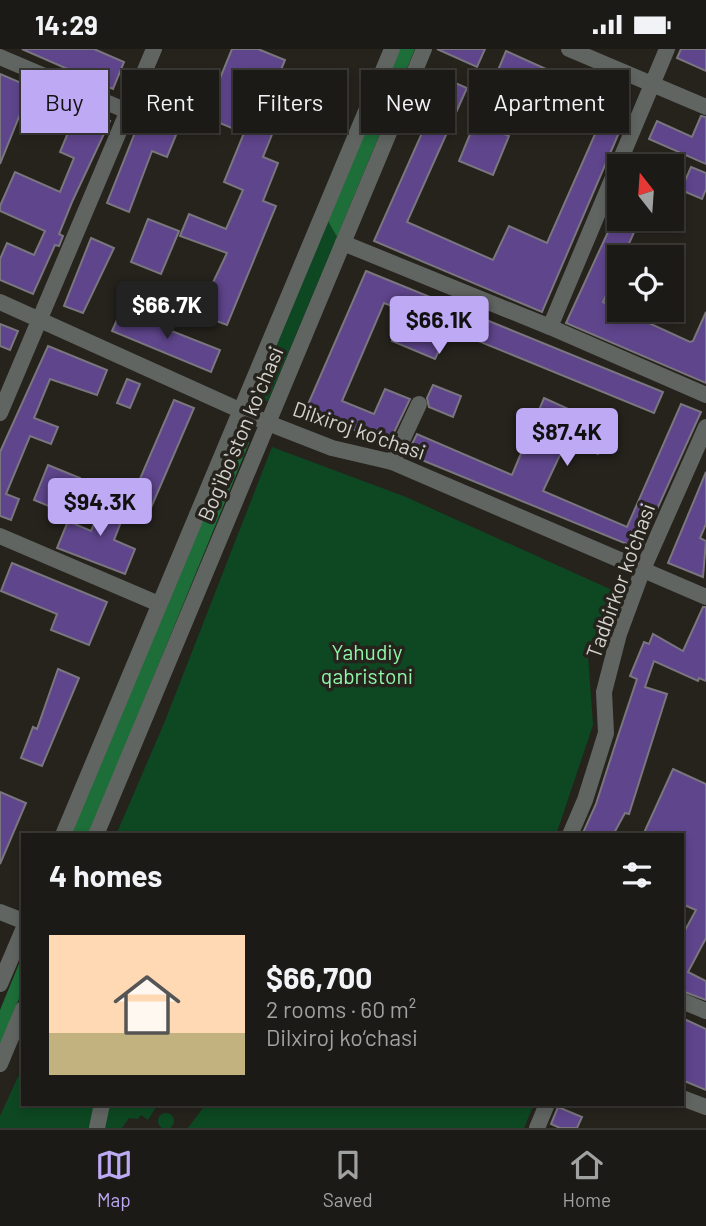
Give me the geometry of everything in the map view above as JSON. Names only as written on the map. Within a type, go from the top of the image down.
[{"type":"street","points":[[145,70],[154,49]]},
{"type":"street","name":"Bogʻiboʻston koʻchasi","points":[[64,833],[391,49]]},
{"type":"street","name":"Bogʻiboʻston koʻchasi","points":[[97,833],[424,49]]},
{"type":"street","points":[[569,49],[706,107]]},
{"type":"street","points":[[550,327],[667,49]]},
{"type":"street","points":[[0,57],[122,108]]},
{"type":"street","points":[[0,413],[122,125]]},
{"type":"street","points":[[343,243],[550,327],[706,395]]},
{"type":"street","name":"Dilxiroj ko‘chasi","points":[[0,302],[268,423],[332,448],[393,462],[706,597]]},
{"type":"street","points":[[393,462],[419,404]]},
{"type":"street","name":"Tadbirkor ko'chasi","points":[[571,833],[585,800],[606,733],[604,692],[619,634],[643,569],[706,427]]},
{"type":"street","points":[[0,536],[159,604]]},
{"type":"street","points":[[0,912],[21,920]]},
{"type":"street","points":[[0,984],[21,935]]},
{"type":"street","points":[[684,1002],[706,1011]]},
{"type":"street","points":[[0,1064],[21,1014]]},
{"type":"street","points":[[684,1099],[706,1107]]},
{"type":"street","points":[[97,1128],[102,1106]]},
{"type":"street","points":[[537,1128],[546,1106]]},
{"type":"green space","points":[[400,49],[415,49],[406,70],[391,70]]},
{"type":"green space","points":[[365,133],[380,133],[337,237],[328,221]]},
{"type":"green space","points":[[328,221],[337,237],[268,401],[260,402],[255,395]]},
{"type":"green space","points":[[244,437],[249,443],[90,833],[71,833],[235,438]]},
{"type":"green space","name":"Yahudiy qabristoni","points":[[272,447],[406,497],[612,590],[588,655],[593,725],[557,833],[117,833],[165,721]]},
{"type":"green space","points":[[21,959],[21,994],[0,1045],[0,1010]]},
{"type":"green space","points":[[21,1070],[21,1106],[157,1106],[148,1120],[141,1115],[138,1119],[129,1118],[122,1128],[0,1128],[0,1116]]},
{"type":"green space","points":[[204,1106],[533,1106],[524,1128],[188,1128]]},
{"type":"green space","points":[[166,1113],[174,1121],[166,1129],[158,1121]]},
{"type":"building","points":[[22,49],[94,49],[124,62],[113,89],[108,87],[108,70],[70,70]]},
{"type":"building","points":[[232,49],[258,49],[285,60],[281,70],[233,70],[233,128],[219,123],[219,81]]},
{"type":"building","points":[[437,49],[485,49],[477,67]]},
{"type":"building","points":[[681,49],[706,49],[706,71],[677,58]]},
{"type":"building","points":[[506,51],[548,70],[498,70]]},
{"type":"building","points":[[0,74],[21,83],[21,112],[0,164]]},
{"type":"building","points":[[455,83],[467,88],[455,115]]},
{"type":"building","points":[[701,116],[706,117],[706,164],[649,139],[657,121],[692,137]]},
{"type":"building","points":[[68,133],[104,133],[59,234],[63,236],[59,246],[55,245],[33,294],[0,280],[0,259],[7,243],[34,255],[45,231],[0,211],[0,206],[15,172],[60,192],[74,158],[60,152]]},
{"type":"building","points":[[135,133],[176,135],[167,157],[152,151],[129,212],[107,203]]},
{"type":"building","points":[[244,133],[273,133],[263,157],[278,163],[263,201],[276,206],[227,325],[198,314],[227,253],[180,236],[189,214],[226,229],[243,190],[224,182]]},
{"type":"building","points":[[422,133],[447,133],[407,222],[493,260],[509,226],[547,243],[596,133],[619,133],[610,154],[607,154],[607,161],[542,312],[374,241]]},
{"type":"building","points":[[470,133],[502,133],[509,136],[493,175],[459,161]]},
{"type":"building","points":[[691,167],[706,173],[706,189],[702,199],[684,191],[684,183]]},
{"type":"building","points":[[148,219],[179,231],[161,274],[131,262]]},
{"type":"building","points":[[608,231],[635,231],[628,245],[607,245],[607,294],[603,302],[607,304],[607,322],[646,322],[690,342],[693,341],[706,312],[706,383],[566,323]]},
{"type":"building","points":[[91,238],[114,248],[83,313],[64,306]]},
{"type":"building","points":[[366,271],[663,392],[654,413],[449,329],[435,359],[392,341],[405,311],[384,303],[342,401],[374,414],[385,389],[410,399],[388,445],[306,409]]},
{"type":"building","points":[[121,311],[220,350],[211,372],[112,331]]},
{"type":"building","points":[[0,324],[18,331],[10,350],[0,346]]},
{"type":"building","points":[[48,346],[107,370],[97,395],[50,379],[34,418],[58,427],[51,444],[30,436],[6,494],[19,499],[11,520],[0,516],[0,452]]},
{"type":"building","points":[[127,379],[140,384],[130,408],[117,403]]},
{"type":"building","points":[[433,385],[461,396],[453,417],[429,407],[427,398]]},
{"type":"building","points":[[544,398],[610,428],[598,454],[567,440],[543,491],[627,527],[681,404],[701,412],[639,549],[407,454],[417,434],[512,475]]},
{"type":"building","points":[[174,400],[194,408],[150,510],[130,502]]},
{"type":"building","points":[[48,465],[80,478],[66,513],[34,500]]},
{"type":"building","points":[[706,472],[706,524],[700,538],[706,541],[703,577],[668,563]]},
{"type":"building","points":[[106,495],[128,504],[114,540],[135,549],[125,574],[57,548],[68,521],[91,531]]},
{"type":"building","points":[[12,563],[107,602],[89,645],[51,630],[57,614],[1,591]]},
{"type":"building","points":[[703,607],[706,607],[706,681],[699,678],[698,681],[654,661],[645,687],[667,694],[629,814],[625,813],[614,833],[583,833],[596,804],[637,679],[630,676],[644,642],[649,644],[653,634],[683,651]]},
{"type":"building","points":[[58,669],[79,678],[42,766],[21,758],[33,727],[37,729]]},
{"type":"building","points":[[673,769],[706,784],[706,938],[688,972],[706,981],[706,1000],[684,992],[684,932],[696,910],[684,905],[684,833],[644,833]]},
{"type":"building","points":[[0,792],[26,803],[0,864]]},
{"type":"building","points":[[684,1019],[706,1029],[706,1090],[684,1081]]},
{"type":"building","points":[[558,1107],[582,1117],[577,1128],[560,1128],[551,1124]]}]
